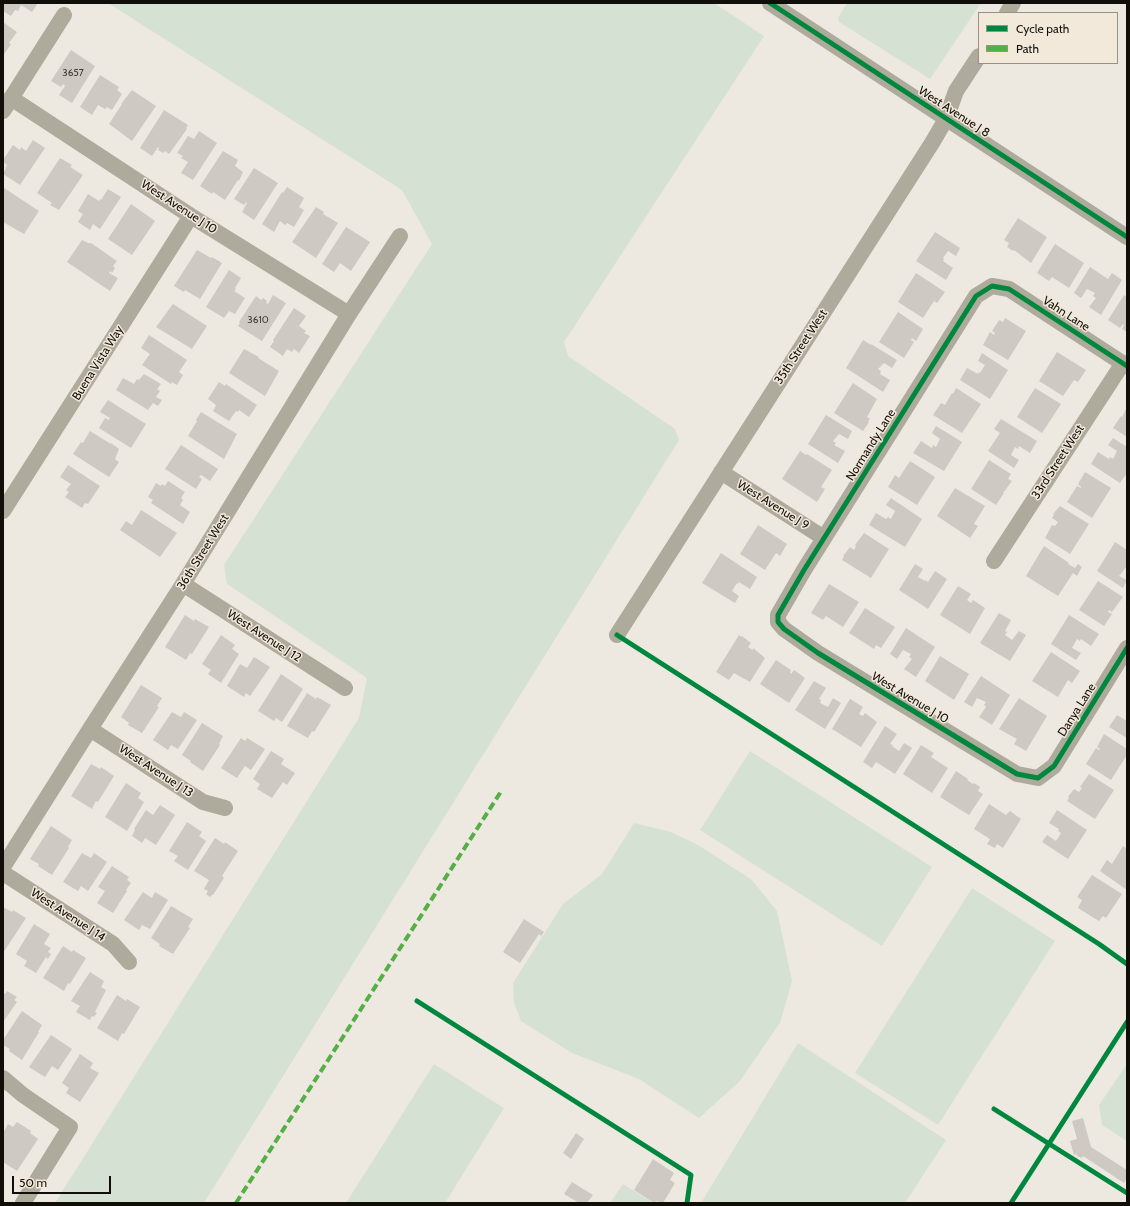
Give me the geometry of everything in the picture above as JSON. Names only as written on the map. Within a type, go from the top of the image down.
[{"type":"street","name":"West Avenue J 8","points":[[770,3],[1127,237]]},
{"type":"street","points":[[1008,12],[1013,3]]},
{"type":"street","points":[[7,104],[64,15]]},
{"type":"street","name":"35th Street West","points":[[617,635],[946,119],[956,91],[978,58]]},
{"type":"street","name":"West Avenue J 10","points":[[7,104],[192,216],[349,314]]},
{"type":"street","name":"Buena Vista Way","points":[[3,511],[192,216]]},
{"type":"street","name":"36th Street West","points":[[3,867],[184,584],[349,314],[400,236]]},
{"type":"street","name":"Vahn Lane","points":[[992,286],[1009,289],[1125,364]]},
{"type":"street","name":"Normandy Lane","points":[[778,622],[778,615],[804,570],[976,296],[992,286]]},
{"type":"street","name":"33rd Street West","points":[[994,561],[1125,364]]},
{"type":"street","name":"West Avenue J 9","points":[[721,472],[824,538]]},
{"type":"street","name":"West Avenue J 12","points":[[184,584],[345,688]]},
{"type":"street","name":"West Avenue J 10","points":[[778,622],[784,629],[818,653],[1017,774],[1038,778]]},
{"type":"street","name":"Danya Lane","points":[[1038,778],[1054,766],[1127,648]]},
{"type":"street","name":"West Avenue J 13","points":[[90,729],[203,802],[225,808]]},
{"type":"street","name":"West Avenue J 14","points":[[3,873],[113,944],[129,962]]},
{"type":"street","points":[[3,1078],[23,1095],[70,1127],[22,1203]]},
{"type":"green space","points":[[108,3],[714,3],[764,36],[564,342],[568,356],[675,429],[679,440],[204,1203],[55,1203],[359,718],[367,678],[227,584],[224,565],[432,244],[402,190]]},
{"type":"green space","points":[[847,3],[981,3],[930,79],[839,22],[838,18]]},
{"type":"green space","points":[[750,751],[932,867],[882,946],[700,830]]},
{"type":"green space","points":[[634,823],[671,832],[698,845],[752,880],[777,911],[792,981],[780,1023],[739,1082],[699,1118],[639,1079],[572,1053],[521,1021],[514,1003],[513,983],[563,904],[602,874]]},
{"type":"green space","points":[[972,888],[1055,941],[938,1125],[855,1073]]},
{"type":"green space","points":[[798,1043],[946,1140],[905,1203],[701,1203]]},
{"type":"green space","points":[[434,1064],[504,1108],[445,1203],[346,1203]]},
{"type":"green space","points":[[1127,1064],[1127,1141],[1102,1125],[1099,1105]]},
{"type":"green space","points":[[623,1184],[653,1203],[610,1203]]},
{"type":"building","points":[[3,3],[38,3],[32,12],[21,5],[18,11],[15,10],[11,16],[3,11]]},
{"type":"building","points":[[3,22],[17,32],[9,43],[11,44],[3,56]]},
{"type":"building","points":[[71,50],[95,66],[72,103],[59,95],[65,86],[63,84],[61,87],[51,81]]},
{"type":"building","points":[[100,75],[119,87],[117,90],[122,94],[112,110],[107,107],[105,109],[98,105],[92,115],[80,107]]},
{"type":"building","points":[[132,90],[156,106],[132,141],[109,124],[121,104]]},
{"type":"building","points":[[164,110],[188,125],[186,128],[187,129],[169,154],[165,151],[163,153],[158,150],[158,147],[152,156],[140,148]]},
{"type":"building","points":[[199,131],[217,143],[193,180],[181,173],[188,162],[181,158],[183,156],[177,153],[188,136],[194,139]]},
{"type":"building","points":[[33,140],[45,148],[20,185],[3,174],[7,165],[3,162],[3,160],[13,145],[20,150],[21,147],[26,151]]},
{"type":"building","points":[[223,151],[238,160],[235,166],[243,172],[239,181],[238,180],[225,200],[200,186]]},
{"type":"building","points":[[60,158],[72,165],[70,167],[83,175],[59,210],[50,205],[52,203],[37,193]]},
{"type":"building","points":[[254,168],[278,183],[254,220],[242,212],[247,203],[246,202],[244,205],[234,199]]},
{"type":"building","points":[[287,187],[304,198],[299,207],[304,210],[294,227],[287,223],[285,225],[280,221],[274,232],[262,224],[282,192],[283,193]]},
{"type":"building","points":[[4,188],[39,211],[24,234],[3,222]]},
{"type":"building","points":[[108,189],[121,197],[100,229],[93,224],[90,230],[78,222],[83,214],[78,211],[88,194],[99,201]]},
{"type":"building","points":[[131,204],[155,221],[132,255],[108,239]]},
{"type":"building","points":[[316,207],[324,212],[323,214],[338,223],[316,258],[292,242]]},
{"type":"building","points":[[1018,218],[1047,237],[1031,263],[1014,250],[1013,251],[1007,247],[1009,243],[1004,240]]},
{"type":"building","points":[[346,227],[370,242],[351,271],[340,263],[334,272],[322,264]]},
{"type":"building","points":[[935,232],[960,248],[956,256],[948,251],[943,258],[943,261],[953,268],[946,280],[916,261]]},
{"type":"building","points":[[82,240],[91,243],[117,261],[113,266],[115,268],[112,273],[110,271],[109,273],[118,278],[110,291],[67,262]]},
{"type":"building","points":[[1055,244],[1084,263],[1069,288],[1052,277],[1049,281],[1037,273]]},
{"type":"building","points":[[197,250],[222,263],[200,299],[185,290],[184,292],[174,286]]},
{"type":"building","points":[[1090,267],[1108,279],[1112,273],[1122,280],[1101,315],[1089,307],[1096,298],[1093,296],[1095,293],[1087,289],[1081,298],[1074,293]]},
{"type":"building","points":[[229,270],[241,278],[234,291],[245,298],[235,314],[229,311],[224,318],[206,307]]},
{"type":"building","points":[[916,273],[945,292],[937,303],[934,301],[923,318],[898,302]]},
{"type":"building","points":[[273,295],[286,303],[262,341],[238,326],[240,323],[239,322],[256,296],[261,300],[263,298],[268,304]]},
{"type":"building","points":[[1124,295],[1127,297],[1127,332],[1122,329],[1123,324],[1120,328],[1108,320]]},
{"type":"building","points":[[173,304],[207,326],[192,349],[156,327]]},
{"type":"building","points":[[294,308],[306,316],[299,326],[306,331],[304,333],[310,336],[299,353],[294,349],[292,352],[287,349],[283,356],[270,347]]},
{"type":"building","points":[[898,312],[923,329],[916,341],[912,338],[911,340],[914,342],[904,358],[879,342]]},
{"type":"building","points":[[1005,318],[1026,331],[1008,360],[983,345],[990,332],[994,335],[995,333],[992,331],[999,320],[1003,322]]},
{"type":"building","points":[[149,335],[187,360],[179,372],[183,375],[177,385],[172,382],[171,384],[142,365],[150,354],[141,348]]},
{"type":"building","points":[[863,340],[897,360],[892,368],[884,363],[878,369],[881,371],[880,374],[890,380],[883,392],[846,368]]},
{"type":"building","points":[[244,349],[259,357],[258,358],[279,371],[265,396],[229,373]]},
{"type":"building","points":[[1057,352],[1086,370],[1078,382],[1074,380],[1063,396],[1039,381]]},
{"type":"building","points":[[982,353],[1008,370],[990,399],[960,380],[967,368],[978,374],[979,372],[980,373],[985,365],[978,361]]},
{"type":"building","points":[[144,374],[161,384],[157,389],[160,391],[156,397],[162,400],[158,406],[153,403],[148,410],[116,390],[123,378],[134,384],[137,379],[139,380]]},
{"type":"building","points":[[219,382],[225,386],[226,384],[257,405],[249,417],[239,410],[238,412],[236,411],[229,421],[213,411],[216,405],[208,399]]},
{"type":"building","points":[[853,383],[877,399],[867,417],[870,419],[863,431],[834,413]]},
{"type":"building","points":[[956,388],[981,404],[962,433],[933,415],[941,403],[945,405]]},
{"type":"building","points":[[1035,388],[1061,404],[1042,433],[1017,417]]},
{"type":"building","points":[[108,400],[146,424],[131,448],[99,428],[105,418],[109,420],[110,418],[100,412]]},
{"type":"building","points":[[1127,407],[1127,437],[1113,428],[1121,416],[1122,417]]},
{"type":"building","points":[[201,412],[237,434],[224,459],[188,436]]},
{"type":"building","points":[[826,415],[852,431],[848,439],[839,434],[833,441],[836,443],[834,445],[845,451],[838,463],[808,444]]},
{"type":"building","points":[[1001,419],[1037,441],[1030,453],[1019,446],[1018,449],[1015,447],[1011,455],[1019,460],[1014,468],[988,451],[1000,433],[994,429]]},
{"type":"building","points":[[936,426],[962,442],[944,471],[913,453],[921,441],[932,448],[933,445],[936,447],[940,439],[932,433]]},
{"type":"building","points":[[90,431],[119,449],[115,459],[119,462],[109,477],[73,454],[81,442],[83,443]]},
{"type":"building","points":[[1113,438],[1127,447],[1127,473],[1120,483],[1091,464],[1098,452],[1109,459],[1110,457],[1113,459],[1117,451],[1108,445]]},
{"type":"building","points":[[181,445],[218,469],[210,481],[201,475],[199,477],[202,479],[196,489],[165,469]]},
{"type":"building","points":[[800,451],[832,470],[821,487],[825,489],[817,502],[782,479]]},
{"type":"building","points":[[989,460],[1011,474],[1008,479],[1012,481],[996,505],[971,489]]},
{"type":"building","points":[[910,461],[935,477],[917,505],[888,487],[895,475],[899,478]]},
{"type":"building","points":[[68,465],[100,486],[88,504],[85,503],[82,508],[65,497],[69,492],[66,490],[71,484],[60,477]]},
{"type":"building","points":[[1085,472],[1111,488],[1092,518],[1067,502],[1077,486],[1081,488],[1078,484]]},
{"type":"building","points":[[168,481],[185,492],[181,498],[183,500],[180,505],[190,512],[183,524],[151,503],[153,500],[148,497],[156,483],[161,486],[162,484],[165,486]]},
{"type":"building","points":[[955,488],[985,506],[974,524],[978,526],[970,538],[937,516]]},
{"type":"building","points":[[891,498],[922,519],[905,547],[869,525],[876,513],[886,519],[888,517],[891,519],[895,511],[886,505]]},
{"type":"building","points":[[1060,506],[1089,524],[1070,554],[1045,538],[1052,525],[1055,526],[1058,522],[1052,518],[1054,515],[1053,514]]},
{"type":"building","points":[[141,510],[177,533],[160,557],[120,530],[126,521],[132,525]]},
{"type":"building","points":[[758,525],[787,544],[780,556],[776,553],[765,570],[740,554]]},
{"type":"building","points":[[864,533],[889,549],[871,578],[842,560],[843,556],[850,547],[854,550],[855,545]]},
{"type":"building","points":[[1115,542],[1127,550],[1127,566],[1119,576],[1127,580],[1123,588],[1097,571]]},
{"type":"building","points":[[1044,546],[1075,568],[1078,564],[1082,567],[1077,576],[1073,573],[1058,596],[1026,576]]},
{"type":"building","points":[[721,553],[757,577],[750,589],[739,582],[738,584],[737,583],[732,591],[739,596],[735,603],[702,583]]},
{"type":"building","points":[[915,564],[923,569],[918,577],[925,581],[926,580],[928,582],[935,571],[947,579],[928,609],[899,590]]},
{"type":"building","points":[[1098,581],[1123,597],[1112,612],[1109,610],[1108,612],[1112,614],[1104,626],[1079,610]]},
{"type":"building","points":[[829,584],[859,602],[843,627],[826,616],[823,620],[811,613]]},
{"type":"building","points":[[958,586],[971,594],[967,600],[971,603],[973,600],[985,608],[970,634],[940,615]]},
{"type":"building","points":[[865,608],[895,627],[881,648],[876,645],[874,649],[849,633]]},
{"type":"building","points":[[999,613],[1011,620],[1005,631],[1007,632],[1005,635],[1012,640],[1019,631],[1026,635],[1010,661],[980,643]]},
{"type":"building","points":[[185,615],[194,621],[195,619],[209,627],[192,654],[190,653],[186,660],[165,647]]},
{"type":"building","points":[[1069,615],[1099,634],[1091,646],[1081,639],[1080,641],[1077,639],[1072,648],[1081,653],[1076,660],[1051,644]]},
{"type":"building","points":[[906,628],[935,647],[916,677],[904,669],[912,659],[909,657],[911,654],[903,650],[897,659],[890,654]]},
{"type":"building","points":[[221,635],[235,645],[232,649],[239,654],[221,683],[208,674],[211,670],[202,664]]},
{"type":"building","points":[[739,635],[751,643],[748,647],[753,650],[753,648],[765,658],[750,682],[734,673],[729,680],[716,672]]},
{"type":"building","points":[[1051,652],[1080,671],[1072,683],[1068,680],[1058,697],[1032,681]]},
{"type":"building","points":[[940,656],[969,674],[954,700],[925,681]]},
{"type":"building","points":[[254,657],[270,667],[250,696],[246,693],[244,697],[227,686],[240,664],[247,668]]},
{"type":"building","points":[[776,660],[791,670],[791,674],[794,670],[805,678],[789,703],[760,684]]},
{"type":"building","points":[[281,674],[303,689],[282,722],[276,718],[274,721],[258,711]]},
{"type":"building","points":[[981,676],[1010,695],[992,725],[979,717],[986,707],[984,705],[986,702],[977,698],[972,707],[964,702]]},
{"type":"building","points":[[814,681],[826,688],[819,699],[821,700],[820,703],[828,707],[833,698],[841,703],[825,729],[795,710]]},
{"type":"building","points":[[141,685],[162,698],[157,706],[159,707],[142,733],[128,725],[129,723],[121,717]]},
{"type":"building","points":[[307,693],[316,699],[317,697],[331,705],[314,732],[312,731],[308,738],[287,726]]},
{"type":"building","points":[[1019,698],[1047,716],[1026,751],[1014,744],[1017,739],[999,729]]},
{"type":"building","points":[[850,699],[863,707],[859,714],[863,716],[865,713],[877,722],[861,747],[832,729]]},
{"type":"building","points":[[172,712],[181,717],[184,712],[197,720],[178,749],[171,745],[168,750],[153,740]]},
{"type":"building","points":[[1117,715],[1127,721],[1127,738],[1109,727]]},
{"type":"building","points":[[202,723],[223,736],[219,744],[220,745],[203,771],[182,755]]},
{"type":"building","points":[[885,726],[897,734],[890,744],[893,745],[892,746],[899,751],[904,743],[912,748],[895,774],[876,762],[872,768],[863,762]]},
{"type":"building","points":[[1104,734],[1127,749],[1127,755],[1111,780],[1086,764],[1096,748],[1099,750],[1100,749],[1097,747]]},
{"type":"building","points":[[241,738],[245,741],[247,738],[265,749],[251,770],[245,766],[237,778],[221,768]]},
{"type":"building","points":[[921,745],[934,753],[931,757],[948,768],[932,793],[903,774]]},
{"type":"building","points":[[271,751],[284,759],[281,764],[295,773],[287,785],[283,782],[272,798],[257,789],[260,784],[253,779]]},
{"type":"building","points":[[91,764],[100,769],[101,767],[114,776],[92,809],[71,796]]},
{"type":"building","points":[[956,771],[973,784],[974,783],[980,787],[978,791],[983,794],[969,815],[940,797]]},
{"type":"building","points":[[1089,774],[1114,790],[1095,819],[1067,801],[1074,789],[1079,792],[1082,788],[1080,787]]},
{"type":"building","points":[[126,783],[141,793],[138,798],[144,802],[127,831],[105,817]]},
{"type":"building","points":[[989,804],[1006,815],[1010,811],[1021,819],[1003,848],[997,844],[995,848],[987,844],[990,839],[974,829]]},
{"type":"building","points":[[160,805],[175,815],[156,845],[145,838],[142,843],[132,836],[135,830],[134,829],[146,810],[153,815]]},
{"type":"building","points":[[1057,810],[1087,830],[1068,859],[1042,842],[1047,835],[1056,841],[1061,833],[1058,831],[1059,829],[1049,823]]},
{"type":"building","points":[[187,822],[202,832],[199,836],[206,841],[188,870],[174,861],[178,856],[169,851]]},
{"type":"building","points":[[51,826],[72,840],[68,847],[69,848],[52,875],[38,866],[39,864],[30,859]]},
{"type":"building","points":[[215,838],[224,844],[225,842],[238,851],[222,876],[224,878],[213,895],[210,897],[206,894],[208,891],[204,889],[209,880],[194,871]]},
{"type":"building","points":[[1123,846],[1127,849],[1127,890],[1100,871],[1107,860],[1112,864]]},
{"type":"building","points":[[82,853],[91,858],[94,853],[107,862],[88,891],[81,886],[78,891],[63,882]]},
{"type":"building","points":[[112,866],[129,877],[127,880],[131,883],[113,913],[97,903],[105,891],[98,887]]},
{"type":"building","points":[[1092,875],[1122,894],[1106,918],[1103,916],[1099,921],[1078,908],[1082,900],[1077,897]]},
{"type":"building","points":[[143,892],[152,898],[155,892],[168,900],[150,929],[142,925],[139,930],[124,920]]},
{"type":"building","points":[[171,906],[193,919],[188,927],[190,928],[173,954],[159,946],[160,944],[151,938]]},
{"type":"building","points":[[3,907],[12,912],[13,910],[26,918],[3,953]]},
{"type":"building","points":[[524,919],[544,932],[541,936],[539,934],[520,963],[503,952]]},
{"type":"building","points":[[34,924],[50,934],[44,944],[51,948],[48,952],[51,954],[48,959],[46,957],[36,973],[24,966],[27,961],[16,954]]},
{"type":"building","points":[[63,946],[86,958],[64,991],[43,978]]},
{"type":"building","points":[[90,972],[104,981],[101,987],[106,990],[95,1012],[97,1013],[94,1017],[92,1016],[90,1020],[76,1012],[80,1006],[71,1001]]},
{"type":"building","points":[[7,991],[17,997],[14,1000],[17,1002],[3,1022],[3,993],[5,994]]},
{"type":"building","points":[[117,995],[140,1007],[124,1034],[122,1033],[118,1041],[97,1028]]},
{"type":"building","points":[[22,1011],[42,1025],[22,1060],[3,1045],[3,1040]]},
{"type":"building","points":[[51,1035],[72,1049],[58,1070],[52,1066],[45,1077],[29,1067]]},
{"type":"building","points":[[80,1054],[93,1063],[90,1068],[99,1073],[80,1102],[66,1093],[69,1088],[62,1083]]},
{"type":"building","points":[[1083,1118],[1091,1147],[1127,1170],[1127,1178],[1124,1183],[1083,1156],[1082,1158],[1077,1156],[1077,1154],[1074,1155],[1070,1141],[1077,1139],[1072,1121]]},
{"type":"building","points":[[17,1122],[31,1131],[30,1133],[38,1139],[17,1171],[3,1162],[3,1133],[8,1124],[13,1127]]},
{"type":"building","points":[[576,1133],[584,1139],[571,1159],[563,1153]]},
{"type":"building","points":[[653,1159],[674,1173],[670,1180],[675,1183],[663,1203],[657,1201],[654,1203],[634,1190]]},
{"type":"building","points":[[572,1182],[593,1195],[587,1203],[579,1203],[564,1194]]},
{"type":"marked path","points":[[236,1203],[502,790]]},
{"type":"cycle path","points":[[770,3],[1127,237]]},
{"type":"cycle path","points":[[1127,366],[1009,289],[992,286],[976,296],[804,570],[778,615],[778,622],[784,629],[818,653],[1017,774],[1038,778],[1054,766],[1127,648]]},
{"type":"cycle path","points":[[617,635],[1099,944],[1127,964]]},
{"type":"cycle path","points":[[417,1001],[691,1175],[687,1203]]},
{"type":"cycle path","points":[[1011,1203],[1127,1022]]},
{"type":"cycle path","points":[[994,1109],[1127,1193]]}]
